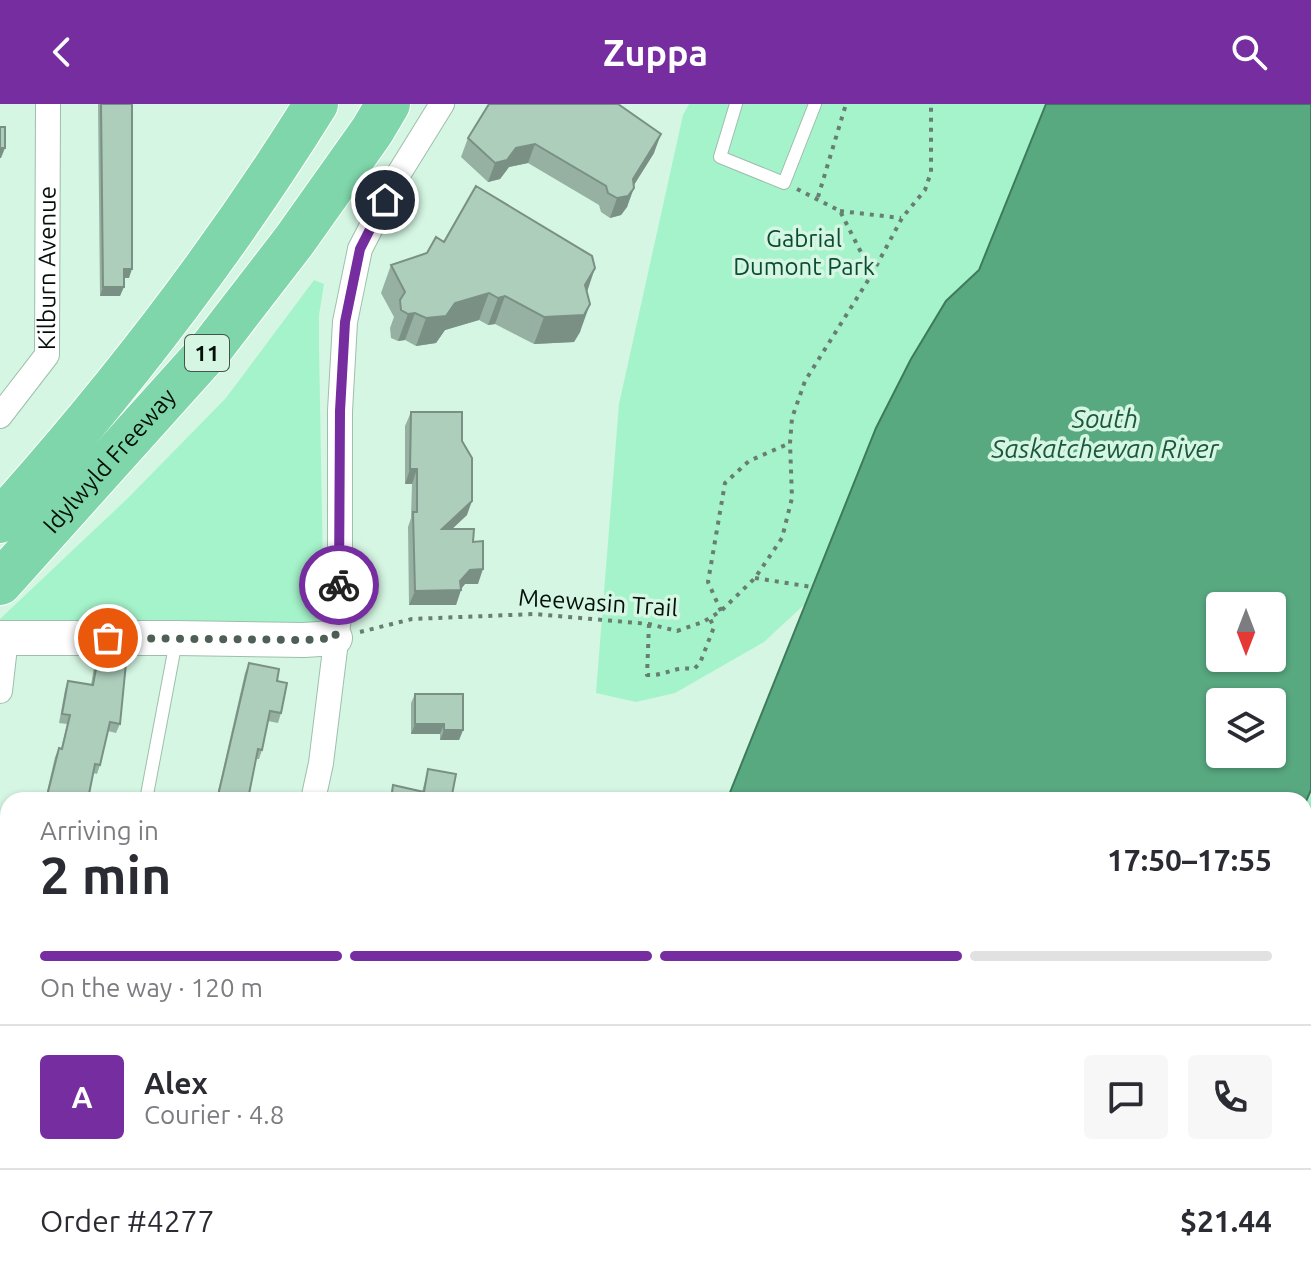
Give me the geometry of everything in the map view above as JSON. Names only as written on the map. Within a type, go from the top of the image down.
[{"type":"highway","name":"Idylwyld Freeway","points":[[0,521],[111,390],[220,247],[316,104]]},
{"type":"highway","name":"Idylwyld Freeway","points":[[0,583],[213,346],[294,241],[388,104]]},
{"type":"street","name":"Kilburn Avenue","points":[[0,416],[47,355],[48,104]]},
{"type":"street","points":[[315,792],[340,609],[340,411],[345,322],[360,249],[398,175],[442,104]]},
{"type":"street","points":[[0,691],[3,638],[335,638]]},
{"type":"lane","points":[[736,104],[720,157],[784,183],[815,104]]},
{"type":"lane","points":[[147,792],[176,638]]},
{"type":"path","points":[[818,198],[846,104]]},
{"type":"path","name":"Meewasin Trail","points":[[335,638],[412,619],[535,614],[649,624],[677,631],[721,611],[755,578],[782,538],[792,498],[792,418],[805,381],[872,274],[902,218],[925,190],[931,172],[931,104]]},
{"type":"path","points":[[784,183],[840,211],[902,218]]},
{"type":"path","points":[[840,211],[872,274]]},
{"type":"path","points":[[721,611],[708,582],[725,483],[749,461],[790,443]]},
{"type":"path","points":[[755,578],[812,587]]},
{"type":"path","points":[[649,624],[647,675],[660,676],[676,667],[694,669],[700,663],[714,627],[710,618]]},
{"type":"green space","name":"Gabrial Dumont Park","points":[[689,104],[1046,104],[979,270],[946,301],[911,359],[876,428],[806,603],[764,642],[675,693],[636,702],[596,693],[619,404],[683,115]]},
{"type":"green space","points":[[314,280],[324,284],[319,315],[319,348],[324,628],[0,633],[0,619],[128,498],[226,398]]},
{"type":"water","name":"South Saskatchewan River","points":[[1046,104],[1311,104],[1310,792],[730,792],[876,428],[911,359],[946,301],[979,270]]},
{"type":"building","points":[[101,104],[132,104],[132,269],[124,269],[124,287],[103,287]]},
{"type":"building","points":[[489,104],[618,104],[661,134],[633,179],[634,188],[628,196],[617,198],[608,193],[606,186],[535,144],[516,148],[507,160],[495,163],[468,138]]},
{"type":"building","points":[[0,127],[5,127],[5,148],[0,148]]},
{"type":"building","points":[[476,186],[592,256],[595,268],[585,285],[590,304],[584,315],[544,317],[505,296],[498,298],[489,293],[455,303],[446,316],[426,318],[401,310],[400,300],[405,292],[391,265],[427,253],[436,237],[444,242]]},
{"type":"building","points":[[411,412],[462,412],[462,441],[472,458],[472,501],[442,529],[474,529],[473,542],[483,541],[483,569],[470,570],[460,581],[461,590],[415,591],[413,512],[417,512],[417,469],[410,469]]},
{"type":"building","points":[[98,658],[126,663],[120,724],[110,722],[100,765],[95,764],[89,792],[48,792],[70,715],[62,714],[68,681],[93,685]]},
{"type":"building","points":[[249,663],[279,669],[277,681],[287,683],[281,713],[270,711],[249,792],[219,792]]},
{"type":"building","points":[[415,694],[463,694],[463,730],[444,730],[444,724],[415,724]]},
{"type":"building","points":[[428,769],[456,774],[453,792],[424,792]]},
{"type":"building","points":[[393,785],[424,792],[392,792]]},
{"type":"way so far","points":[[108,638],[335,638],[340,609],[339,585]]},
{"type":"route","points":[[339,585],[340,411],[345,322],[360,249],[385,200]]}]
